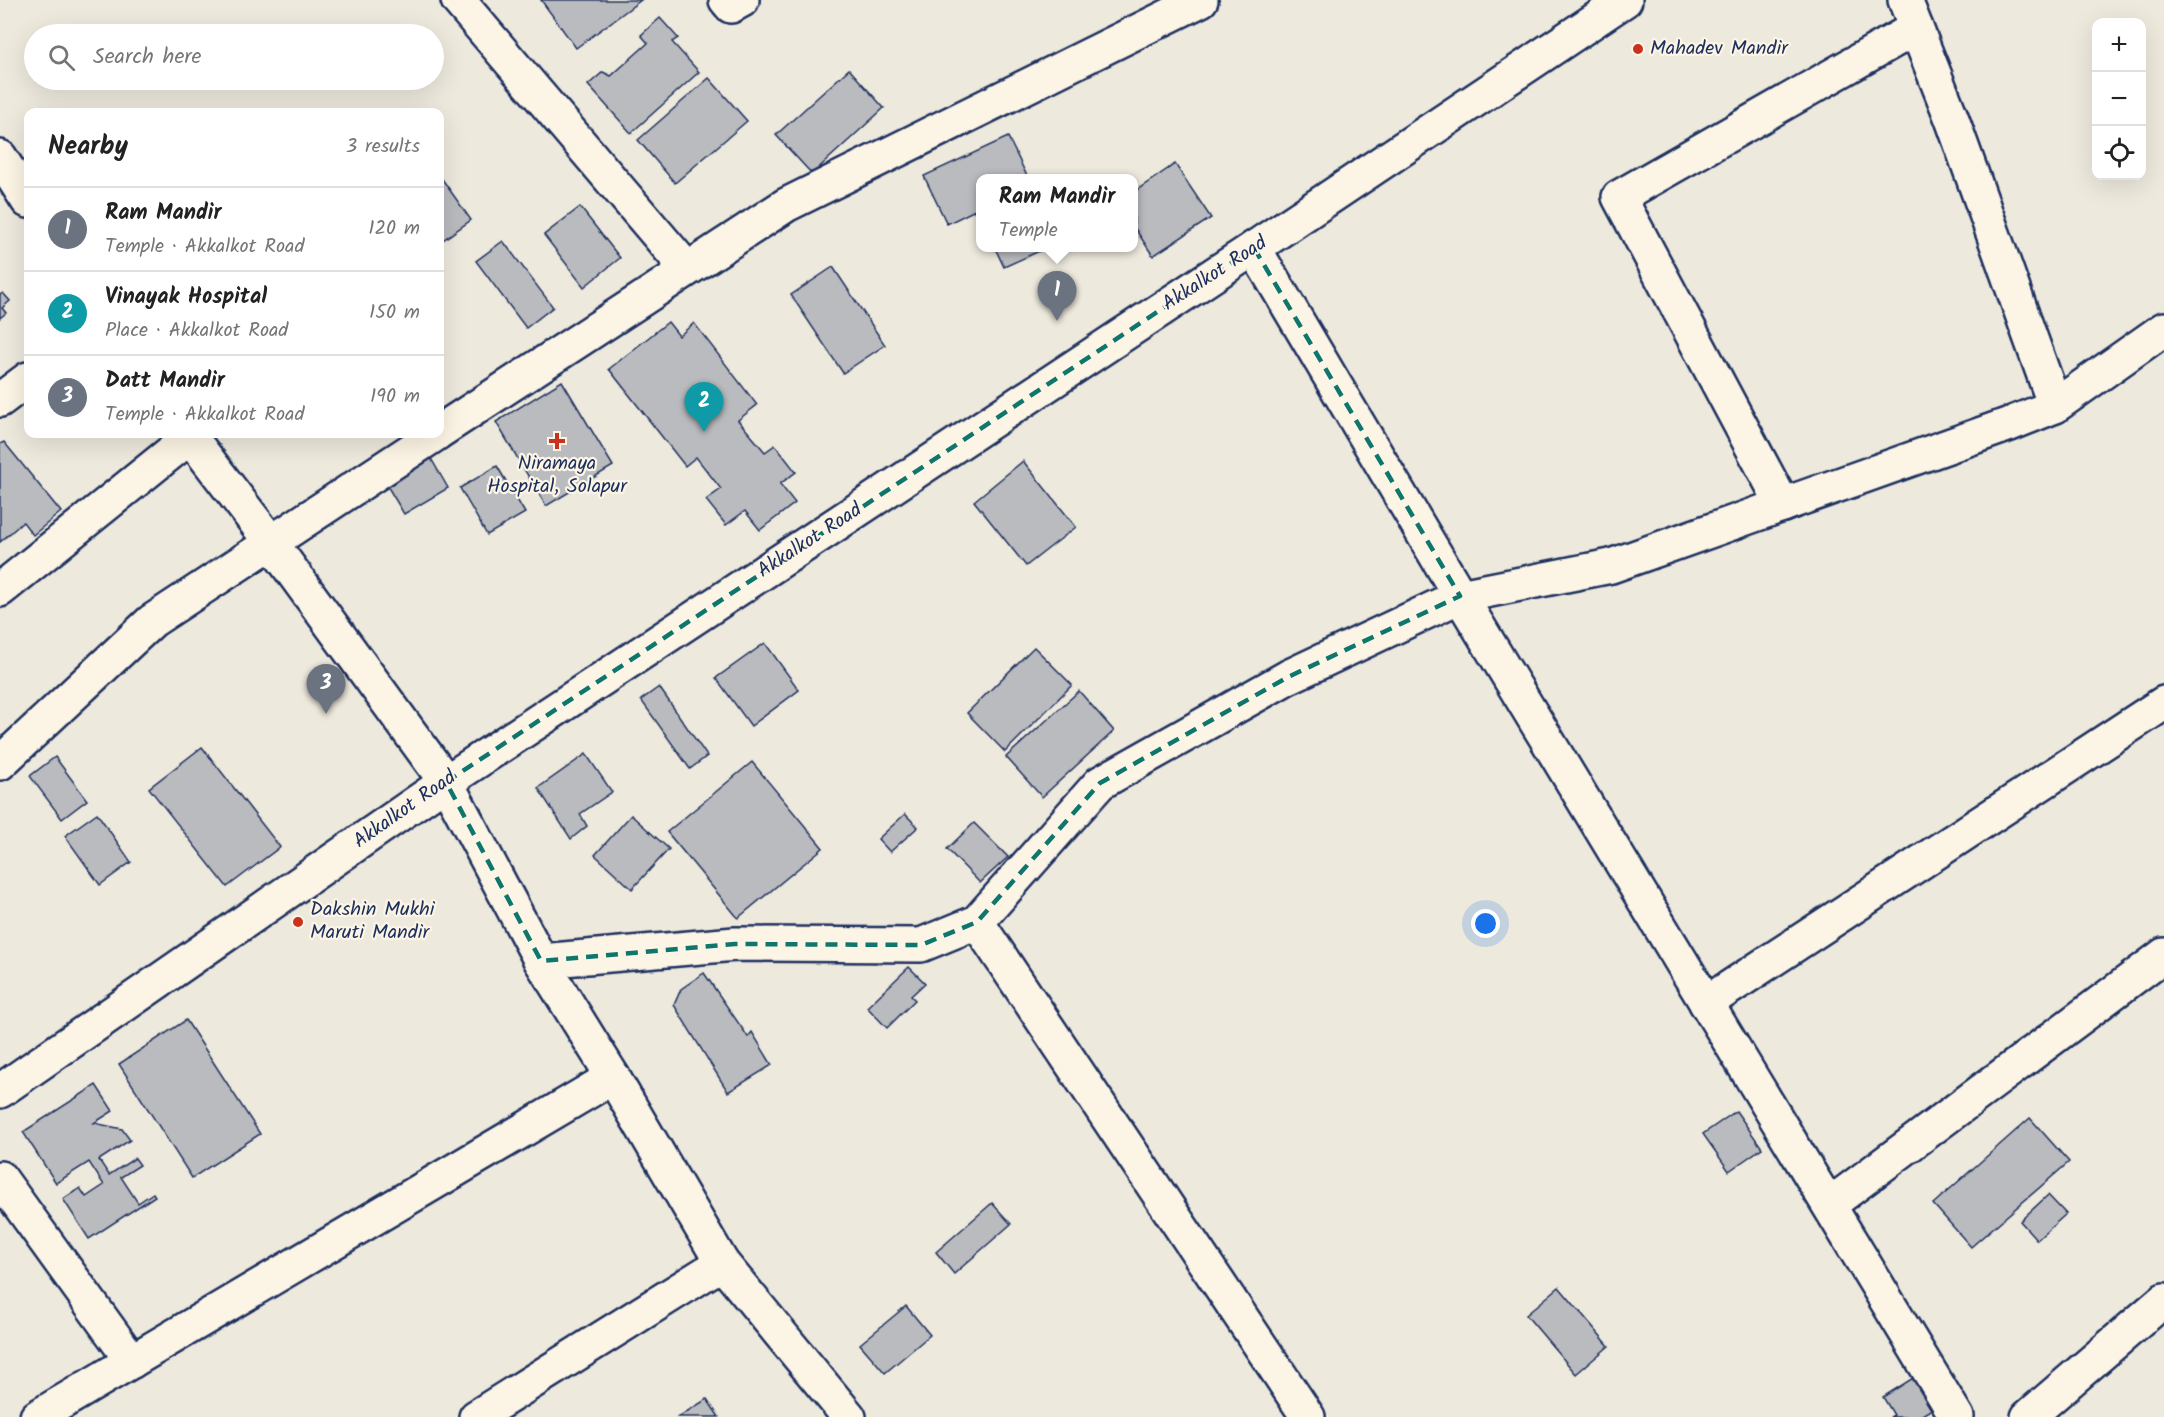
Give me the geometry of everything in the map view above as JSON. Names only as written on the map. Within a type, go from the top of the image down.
[{"type":"street","points":[[458,0],[687,269]]},
{"type":"street","points":[[726,0],[731,6],[742,0]]},
{"type":"street","points":[[444,428],[786,205],[1201,0]]},
{"type":"street","name":"Akkalkot Road","points":[[0,1091],[446,782],[1625,0]]},
{"type":"street","points":[[1783,505],[1619,197],[1910,14],[1952,119],[2055,406]]},
{"type":"street","points":[[0,157],[24,195]]},
{"type":"street","points":[[1254,248],[1460,596],[1957,1417]]},
{"type":"street","points":[[541,961],[735,944],[921,945],[977,922],[1100,783],[1288,677],[1460,596],[1611,566],[2010,424],[2055,406],[2164,329]]},
{"type":"street","points":[[0,400],[24,382]]},
{"type":"street","points":[[0,590],[185,438]]},
{"type":"street","points":[[191,438],[270,541],[446,782],[541,961],[613,1077],[722,1263],[849,1417]]},
{"type":"street","points":[[0,763],[152,621],[429,438]]},
{"type":"street","points":[[1706,1003],[2164,703]]},
{"type":"street","points":[[977,922],[1308,1417]]},
{"type":"street","points":[[1829,1205],[2164,955]]},
{"type":"street","points":[[37,1417],[613,1077]]},
{"type":"street","points":[[0,1178],[132,1361]]},
{"type":"street","points":[[476,1417],[722,1263]]},
{"type":"street","points":[[2028,1417],[2164,1300]]},
{"type":"highlighted area","points":[[1254,248],[1460,596],[1288,677],[1100,783],[977,922],[921,945],[735,944],[541,961],[446,782]]},
{"type":"building","points":[[541,0],[641,0],[576,48]]},
{"type":"building","points":[[660,18],[678,38],[672,42],[699,72],[631,133],[588,85],[603,72],[611,76],[648,43],[641,35]]},
{"type":"building","points":[[849,69],[884,108],[812,174],[776,135]]},
{"type":"building","points":[[709,78],[747,121],[675,183],[638,140]]},
{"type":"building","points":[[1008,137],[1026,174],[976,174],[976,210],[947,224],[924,176]]},
{"type":"building","points":[[1175,164],[1211,218],[1153,256],[1138,233],[1138,189]]},
{"type":"building","points":[[444,182],[471,220],[444,239]]},
{"type":"building","points":[[580,207],[620,258],[584,287],[544,235]]},
{"type":"building","points":[[503,241],[553,307],[526,328],[476,261]]},
{"type":"building","points":[[997,252],[1037,252],[1004,267]]},
{"type":"building","points":[[833,267],[885,345],[843,373],[791,295]]},
{"type":"building","points":[[3,293],[10,301],[2,308],[6,313],[0,318],[0,295]]},
{"type":"building","points":[[668,322],[679,336],[694,323],[757,405],[738,420],[765,452],[775,445],[796,472],[780,484],[795,503],[760,530],[745,511],[726,525],[706,500],[721,489],[696,457],[685,466],[609,369]]},
{"type":"building","points":[[562,381],[613,466],[546,506],[496,422]]},
{"type":"building","points":[[4,442],[61,512],[33,535],[23,522],[0,542],[0,444]]},
{"type":"building","points":[[425,448],[448,488],[404,514],[380,474]]},
{"type":"building","points":[[1023,461],[1076,527],[1026,566],[974,501]]},
{"type":"building","points":[[497,466],[525,513],[487,535],[460,488]]},
{"type":"building","points":[[765,643],[799,690],[751,726],[716,678]]},
{"type":"building","points":[[1034,647],[1072,685],[1005,752],[967,713]]},
{"type":"building","points":[[659,687],[707,756],[690,769],[641,700]]},
{"type":"building","points":[[1079,691],[1114,731],[1042,797],[1006,757]]},
{"type":"building","points":[[202,747],[280,847],[227,887],[149,788]]},
{"type":"building","points":[[586,754],[612,792],[580,814],[587,826],[571,839],[538,788]]},
{"type":"building","points":[[55,757],[87,800],[62,819],[30,776]]},
{"type":"building","points":[[752,762],[823,848],[738,918],[667,832]]},
{"type":"building","points":[[97,813],[131,862],[100,885],[65,836]]},
{"type":"building","points":[[905,814],[918,827],[890,852],[878,839]]},
{"type":"building","points":[[631,815],[669,849],[632,889],[595,855]]},
{"type":"building","points":[[974,823],[1008,857],[980,883],[947,849]]},
{"type":"building","points":[[909,967],[925,983],[911,996],[915,1000],[887,1028],[867,1007]]},
{"type":"building","points":[[704,973],[748,1037],[752,1032],[772,1065],[728,1092],[674,1005],[681,989]]},
{"type":"building","points":[[186,1020],[260,1134],[192,1178],[119,1064]]},
{"type":"building","points":[[96,1085],[113,1111],[94,1123],[122,1129],[130,1140],[99,1160],[109,1175],[135,1158],[140,1165],[121,1177],[138,1203],[153,1193],[155,1196],[89,1239],[63,1199],[80,1188],[86,1197],[104,1185],[89,1162],[56,1183],[23,1132]]},
{"type":"building","points":[[1736,1111],[1762,1148],[1729,1171],[1703,1134]]},
{"type":"building","points":[[2030,1118],[2069,1162],[1971,1247],[1933,1204]]},
{"type":"building","points":[[2048,1195],[2066,1214],[2037,1240],[2020,1221]]},
{"type":"building","points":[[992,1203],[1011,1224],[954,1274],[936,1252]]},
{"type":"building","points":[[1559,1287],[1609,1346],[1576,1374],[1526,1315]]},
{"type":"building","points":[[906,1306],[930,1335],[885,1373],[860,1344]]},
{"type":"building","points":[[1921,1373],[1940,1404],[1919,1417],[1890,1417],[1894,1415],[1883,1397]]},
{"type":"building","points":[[707,1399],[719,1417],[678,1417]]},
{"type":"place","name":"Mahadev Mandir","points":[[1638,49]]},
{"type":"place","name":"Ram Mandir","points":[[1057,321]]},
{"type":"place","name":"Vinayak Hospital","points":[[704,432]]},
{"type":"place","name":"Niramaya Hospital, Solapur","points":[[557,441]]},
{"type":"place","name":"Datt Mandir","points":[[326,714]]},
{"type":"place","name":"Dakshin Mukhi Maruti Mandir","points":[[298,922]]}]
